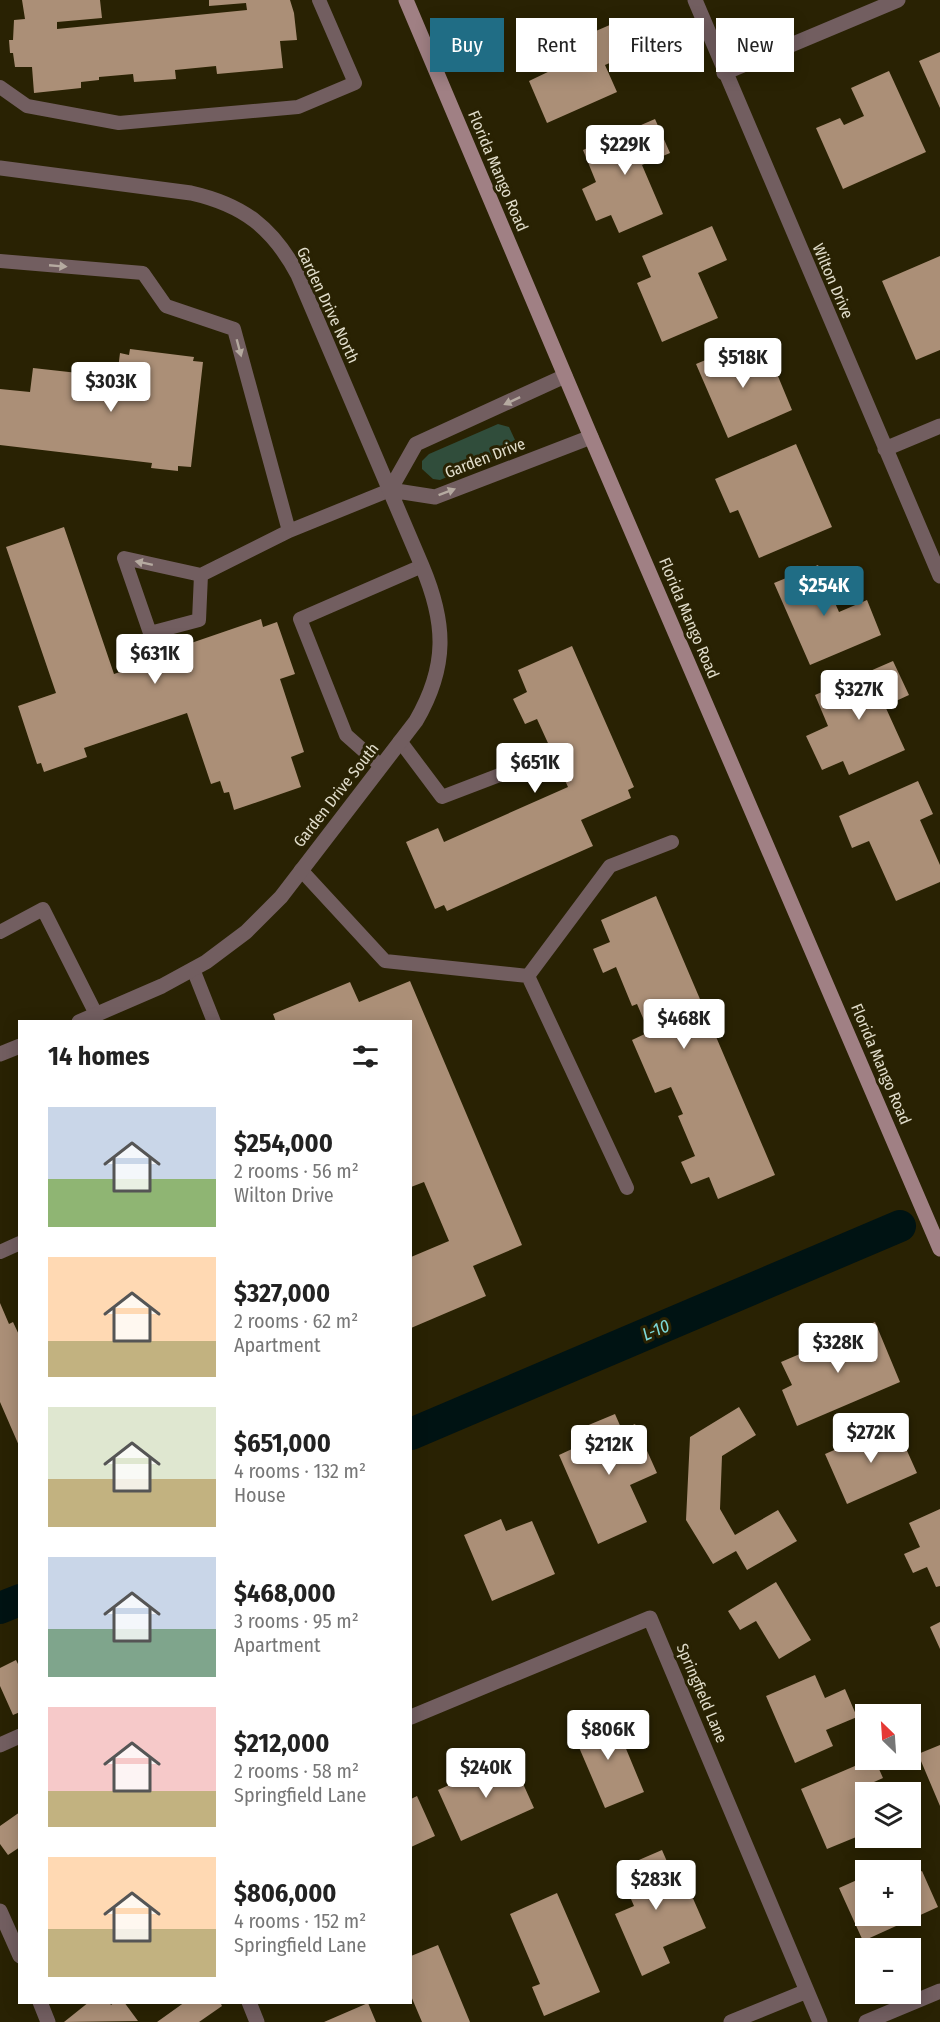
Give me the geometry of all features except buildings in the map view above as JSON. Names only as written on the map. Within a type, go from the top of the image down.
[{"type":"street","name":"Florida Mango Road","points":[[406,0],[940,1249]]},
{"type":"street","name":"Wilton Drive","points":[[695,0],[724,73],[940,576]]},
{"type":"street","points":[[724,73],[898,0]]},
{"type":"street","name":"Garden Drive North","points":[[0,168],[191,193],[214,198],[256,220],[287,254],[298,275],[390,490]]},
{"type":"street","points":[[390,490],[416,444],[565,376]]},
{"type":"street","points":[[885,449],[940,426]]},
{"type":"street","name":"Garden Drive","points":[[390,490],[435,497],[591,437]]},
{"type":"street","name":"Garden Drive South","points":[[83,1020],[162,986],[206,962],[246,932],[280,897],[428,701],[441,656],[438,609],[390,490]]},
{"type":"street","points":[[0,1054],[18,1047]]},
{"type":"street","name":"Springfield Lane","points":[[412,1717],[650,1618],[820,2022]]},
{"type":"street","points":[[0,1745],[18,1737]]},
{"type":"street","points":[[0,1911],[18,1952]]},
{"type":"street","points":[[731,2022],[807,1991]]},
{"type":"street","points":[[866,2022],[940,1991]]},
{"type":"street","points":[[41,2004],[48,2022]]},
{"type":"street","points":[[250,2004],[257,2022]]},
{"type":"lane","points":[[0,87],[27,106],[119,123],[298,107],[355,83],[319,0]]},
{"type":"lane","points":[[0,261],[144,273],[166,306],[234,329],[289,531]]},
{"type":"lane","points":[[201,575],[199,620],[150,633],[124,558],[201,575],[289,531],[390,490]]},
{"type":"lane","points":[[381,766],[346,735],[300,620],[422,566]]},
{"type":"lane","points":[[400,741],[442,797],[526,765]]},
{"type":"lane","points":[[528,976],[610,866],[672,842]]},
{"type":"lane","points":[[301,870],[385,961],[528,976]]},
{"type":"lane","points":[[0,932],[43,909],[96,1014]]},
{"type":"lane","points":[[193,969],[213,1020]]},
{"type":"lane","points":[[528,976],[627,1188]]},
{"type":"lane","points":[[0,1252],[18,1244]]},
{"type":"green space","points":[[498,424],[509,427],[515,440],[511,450],[440,480],[433,479],[422,469],[422,461],[429,454]]},
{"type":"waterway","name":"L-10","points":[[412,1434],[900,1226]]},
{"type":"waterway","name":"L-10","points":[[0,1608],[18,1601]]}]
